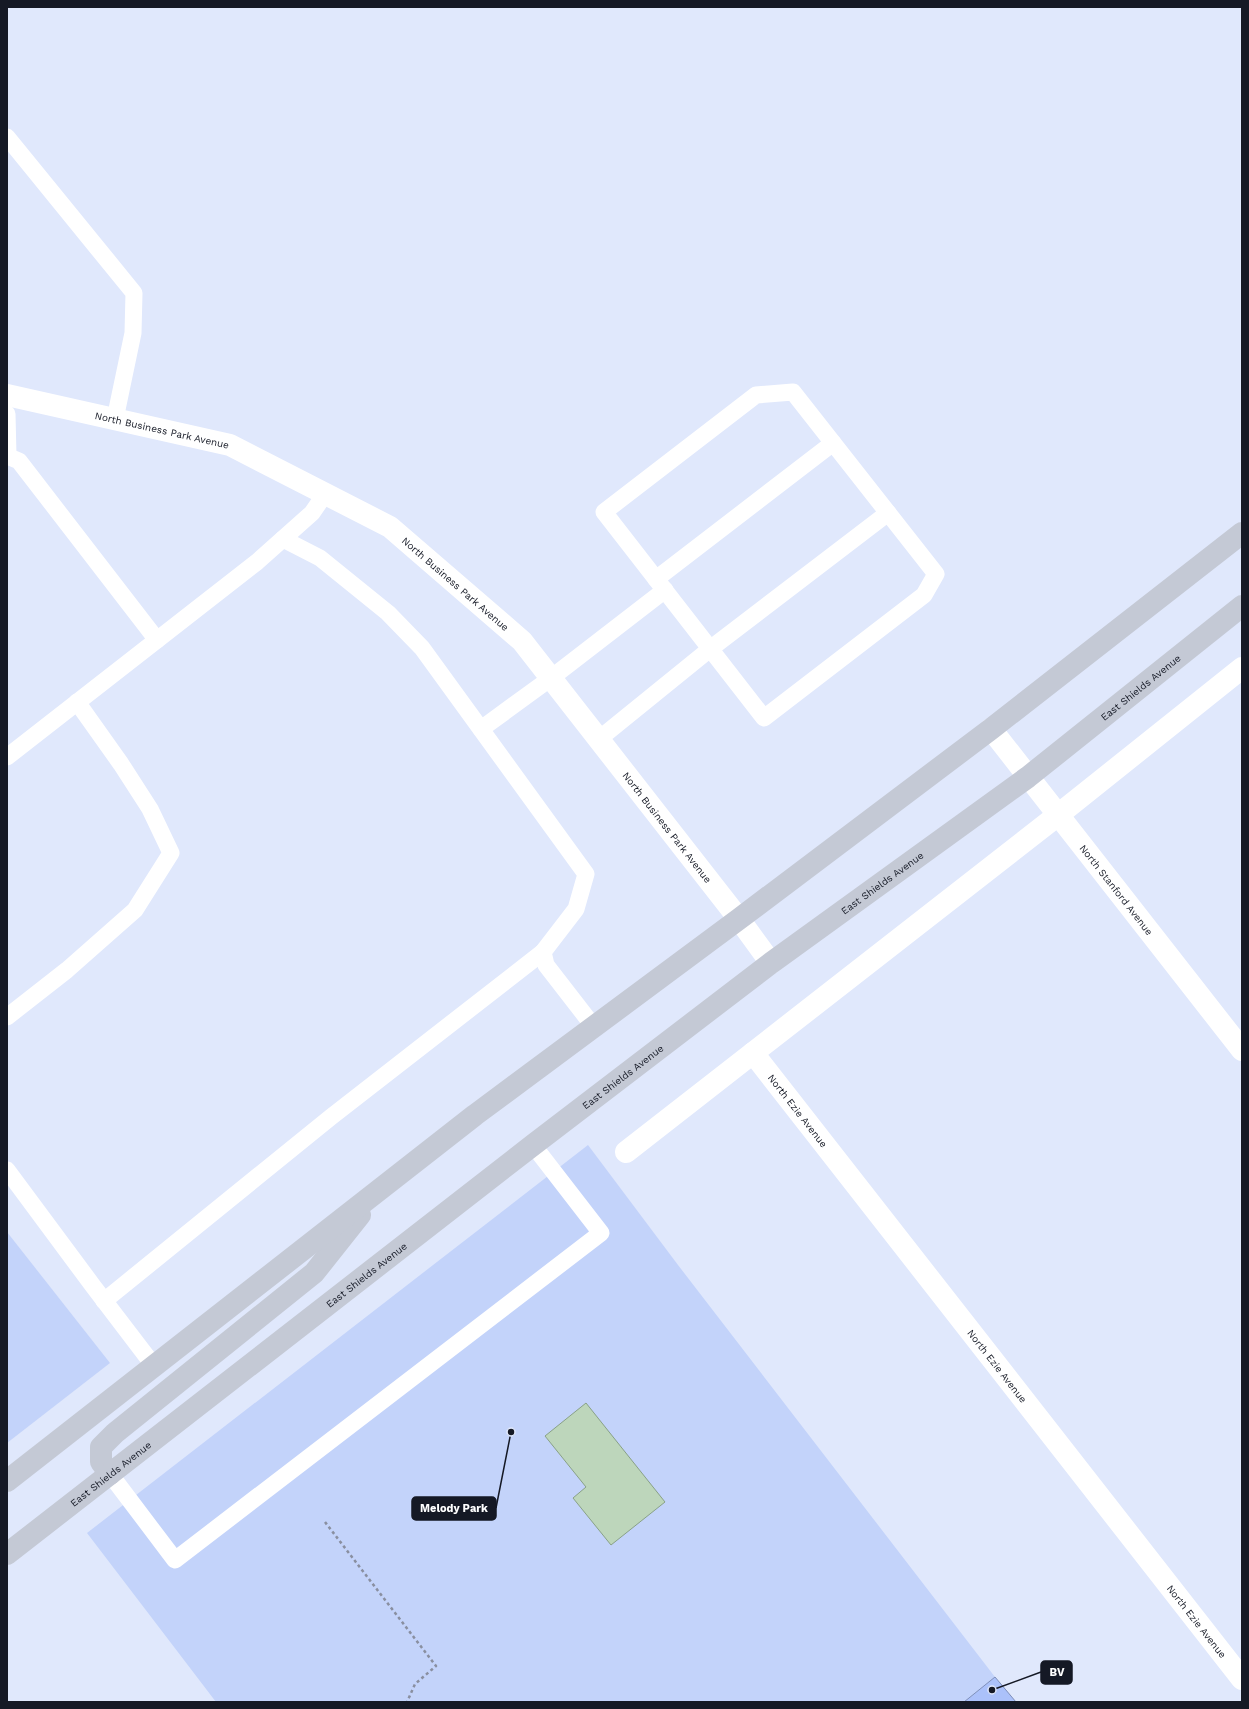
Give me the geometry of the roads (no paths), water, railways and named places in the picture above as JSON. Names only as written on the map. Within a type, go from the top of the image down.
[{"type":"main road","points":[[7,1481],[475,1115],[740,919],[991,729],[1242,533]]},
{"type":"main road","name":"East Shields Avenue","points":[[7,1554],[533,1145],[771,963],[1028,777],[1242,606]]},
{"type":"main road","points":[[110,1474],[101,1462],[101,1447],[148,1406],[314,1273],[383,1186]]},
{"type":"street","name":"North Business Park Avenue","points":[[7,395],[230,445],[390,527],[522,641],[740,919],[771,963]]},
{"type":"street","points":[[626,1152],[1058,815],[1242,668]]},
{"type":"street","name":"North Stanford Avenue","points":[[991,729],[1242,1050]]},
{"type":"street","name":"North Ezie Avenue","points":[[753,1053],[1242,1679]]},
{"type":"lane","points":[[7,137],[134,293],[133,333],[115,420]]},
{"type":"lane","points":[[793,392],[833,443],[936,574],[924,595],[764,718],[604,512],[756,395],[793,392]]},
{"type":"lane","points":[[7,414],[7,456],[19,461],[157,640]]},
{"type":"lane","points":[[481,729],[551,678],[660,584],[833,443]]},
{"type":"lane","points":[[7,757],[257,562],[312,512],[325,494]]},
{"type":"lane","points":[[599,739],[710,649],[888,513]]},
{"type":"lane","points":[[104,1301],[331,1117],[543,952],[576,909],[586,874],[422,648],[388,613],[320,558],[283,539]]},
{"type":"lane","points":[[7,1017],[68,970],[134,910],[171,853],[150,809],[121,764],[77,702]]},
{"type":"lane","points":[[543,952],[546,965],[594,1027]]},
{"type":"lane","points":[[110,1474],[175,1560],[601,1233],[533,1145]]},
{"type":"lane","points":[[7,1170],[154,1366]]},
{"type":"place","name":"Melody Park","points":[[511,1432]]},
{"type":"place","name":"BV","points":[[992,1690]]}]
